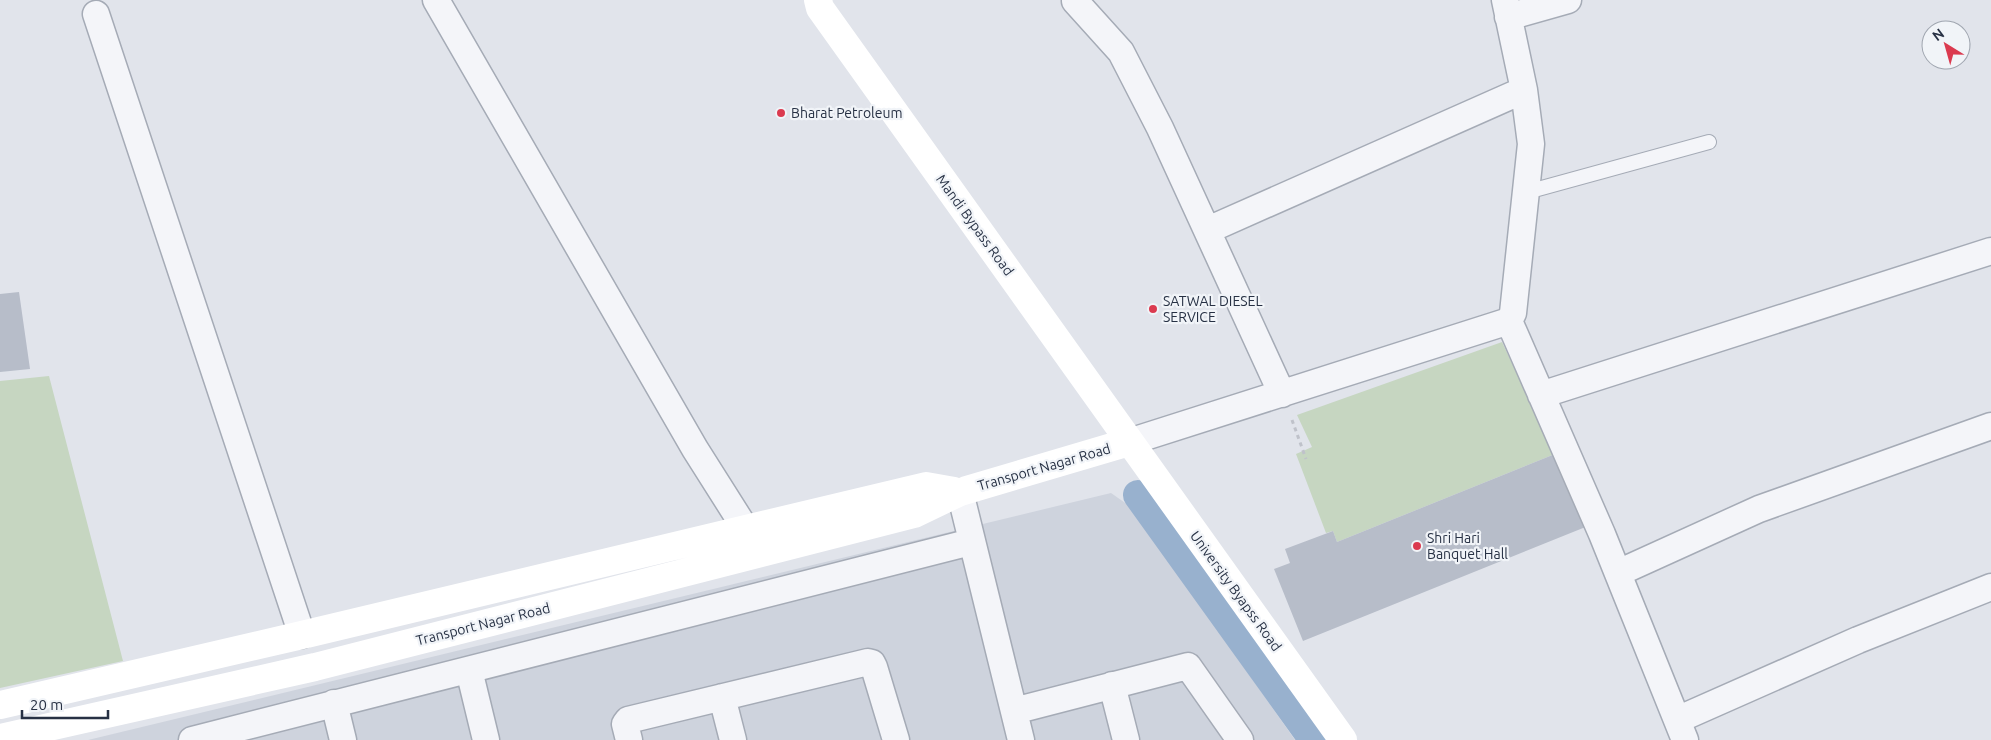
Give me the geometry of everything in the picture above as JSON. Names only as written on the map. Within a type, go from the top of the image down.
[{"type":"main road","name":"Mandi Bypass Road","points":[[814,3],[1129,442]]},
{"type":"main road","name":"Transport Nagar Road","points":[[0,738],[315,667],[914,514],[960,492],[1129,442]]},
{"type":"main road","name":"University Byapss Road","points":[[1129,442],[1343,740]]},
{"type":"main road","name":"Transport Nagar Road","points":[[0,705],[302,636],[926,486],[960,492]]},
{"type":"street","points":[[436,0],[695,449],[745,528]]},
{"type":"street","points":[[1075,0],[1121,52],[1160,128],[1282,394]]},
{"type":"street","points":[[1129,442],[1509,320],[1513,313],[1531,144],[1524,90],[1507,8],[1568,0]]},
{"type":"street","points":[[96,14],[302,636]]},
{"type":"street","points":[[1208,230],[1524,90]]},
{"type":"street","points":[[1541,394],[1991,251]]},
{"type":"street","points":[[1509,320],[1618,574],[1681,730],[1858,640],[1991,588]]},
{"type":"street","points":[[1618,574],[1759,509],[1991,426]]},
{"type":"street","points":[[960,492],[1021,740]]},
{"type":"street","points":[[192,740],[971,542]]},
{"type":"street","points":[[629,740],[625,724],[628,720],[872,663],[896,740]]},
{"type":"street","points":[[1014,711],[1188,666],[1240,740]]},
{"type":"street","points":[[469,670],[486,740]]},
{"type":"street","points":[[1112,685],[1126,740]]},
{"type":"street","points":[[722,697],[733,740]]},
{"type":"street","points":[[334,703],[343,740]]},
{"type":"lane","points":[[1527,192],[1709,142]]},
{"type":"path","points":[[1282,394],[1306,459]]},
{"type":"shaded area","points":[[1111,493],[1131,507],[1295,740],[88,740]]},
{"type":"green space","points":[[1502,342],[1555,454],[1337,542],[1333,531],[1326,533],[1296,454],[1312,447],[1297,415]]},
{"type":"green space","points":[[49,376],[123,661],[0,688],[0,381]]},
{"type":"building","points":[[19,292],[30,369],[0,372],[0,294]]},
{"type":"building","name":"Shri Hari Banquet Hall","points":[[1555,454],[1588,526],[1303,641],[1274,569],[1290,563],[1285,549],[1333,531],[1337,542]]},
{"type":"waterway","points":[[1138,495],[1314,740]]},
{"type":"place","name":"Bharat Petroleum","points":[[781,113]]},
{"type":"place","name":"SATWAL DIESEL SERVICE","points":[[1153,309]]},
{"type":"place","name":"Shri Hari Banquet Hall","points":[[1417,546]]}]
